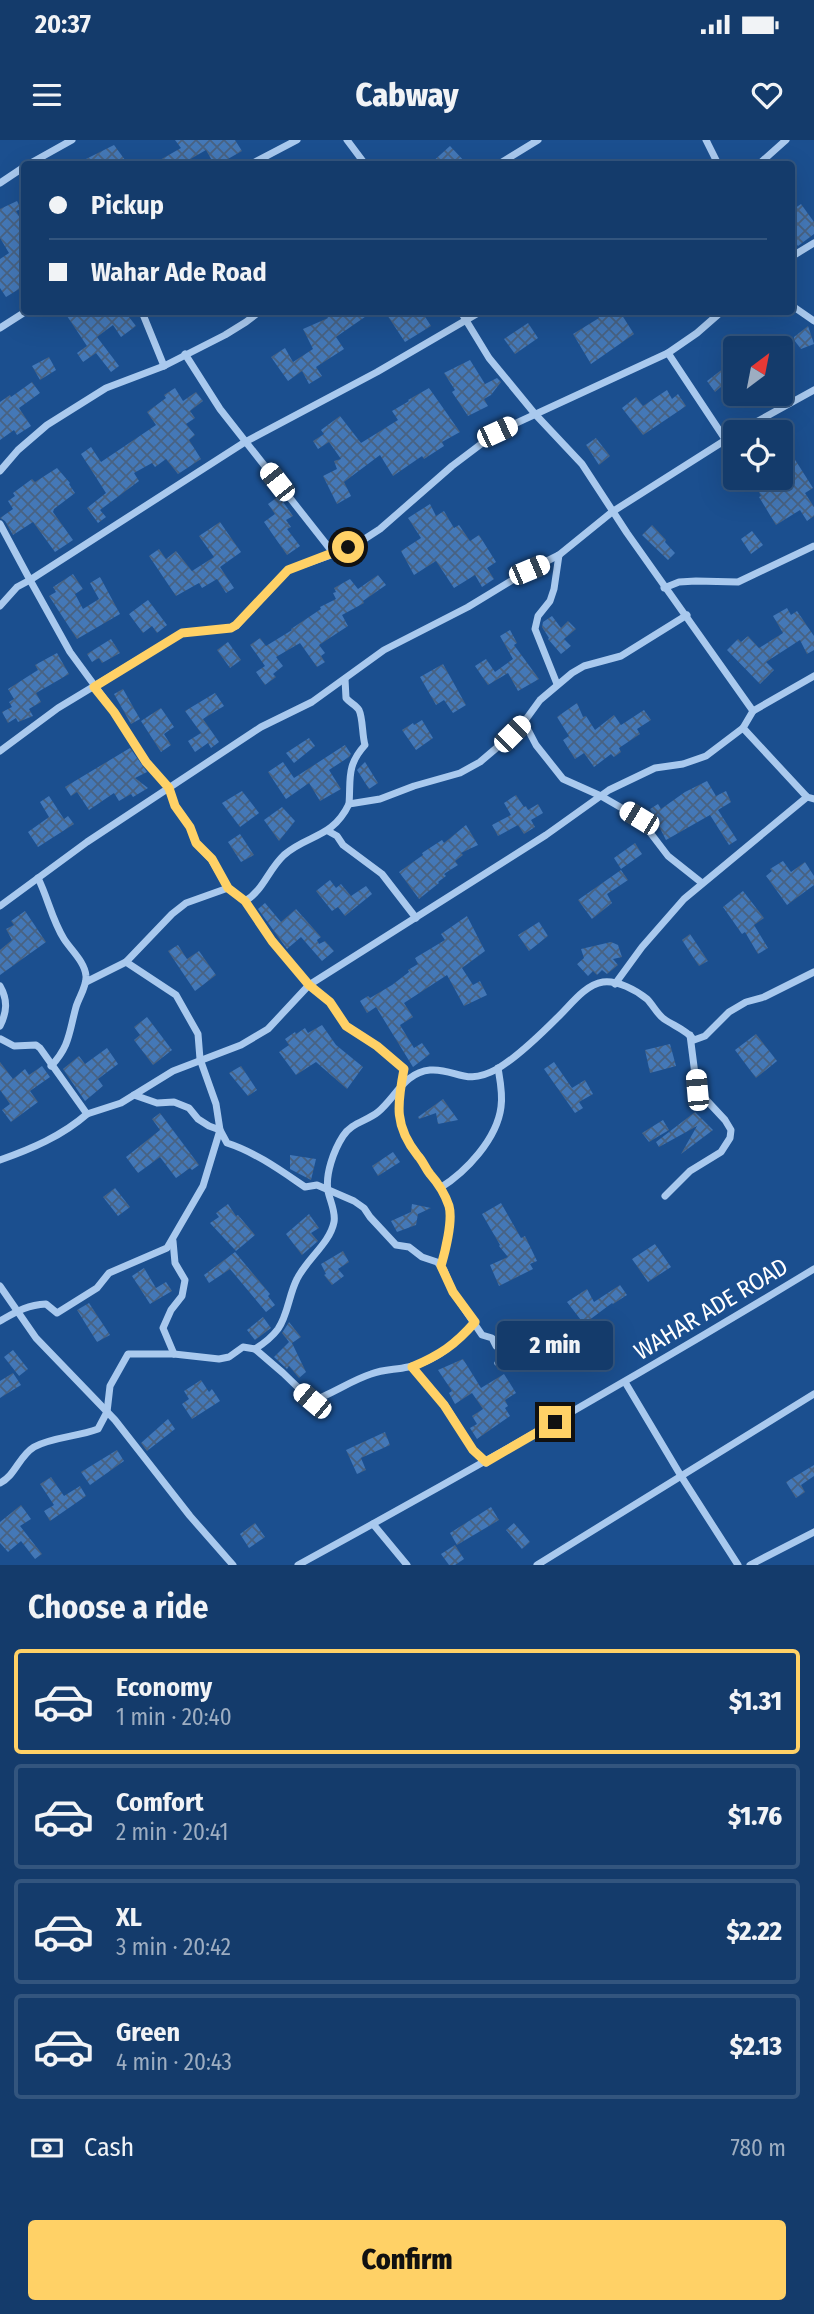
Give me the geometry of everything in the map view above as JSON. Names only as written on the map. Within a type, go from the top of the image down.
[{"type":"street","points":[[40,161],[72,140]]},
{"type":"street","points":[[257,161],[297,140]]},
{"type":"street","points":[[347,140],[363,161]]},
{"type":"street","points":[[504,161],[538,140]]},
{"type":"street","points":[[706,140],[717,161]]},
{"type":"street","points":[[762,161],[786,140]]},
{"type":"street","points":[[0,183],[21,169]]},
{"type":"street","points":[[795,255],[814,243]]},
{"type":"street","points":[[795,308],[814,321]]},
{"type":"street","points":[[0,328],[21,315]]},
{"type":"street","points":[[143,315],[164,366]]},
{"type":"street","points":[[0,471],[18,450],[56,419],[119,382],[164,366],[255,315]]},
{"type":"street","points":[[0,606],[17,587],[245,442],[377,372],[463,315],[489,358],[535,414],[582,464],[664,587],[687,615],[754,711]]},
{"type":"street","points":[[0,751],[58,708],[182,633],[231,628],[236,625],[288,570],[363,541],[497,432],[668,353],[717,315]]},
{"type":"street","points":[[668,353],[723,436]]},
{"type":"street","points":[[185,354],[220,409],[334,554]]},
{"type":"street","points":[[760,420],[814,390]]},
{"type":"street","points":[[0,906],[87,842],[261,727],[312,702],[384,650],[468,607],[559,555],[612,512],[723,440]]},
{"type":"street","points":[[0,524],[50,618],[146,762],[169,788],[175,806],[190,827],[196,843],[212,859],[228,888],[245,901],[272,941],[309,985],[330,1002],[346,1026],[377,1046],[404,1069],[399,1109],[401,1130],[410,1147],[439,1183],[450,1208],[441,1266]]},
{"type":"street","points":[[664,587],[679,582],[738,582],[814,545]]},
{"type":"street","points":[[558,684],[536,629],[538,616],[550,601],[554,589],[559,555]]},
{"type":"street","points":[[349,804],[380,799],[460,773],[480,762],[524,722],[540,700],[558,684],[584,666],[629,652],[687,615]]},
{"type":"street","points":[[0,1160],[33,1148],[86,1114],[108,1108],[173,1071],[241,1045],[268,1029],[309,985],[546,835],[601,796],[655,768],[706,757],[743,728],[754,711],[814,676]]},
{"type":"street","points":[[245,901],[256,895],[270,871],[286,853],[336,825],[349,804],[349,773],[354,757],[365,745],[360,713],[346,698],[345,679]]},
{"type":"street","points":[[524,722],[536,745],[562,779],[601,796],[639,818],[668,856],[702,883]]},
{"type":"street","points":[[615,984],[657,928],[684,899],[811,798],[743,728]]},
{"type":"street","points":[[328,831],[382,874],[416,918]]},
{"type":"street","points":[[38,878],[47,897],[51,915],[86,974],[68,1043],[62,1055],[51,1066]]},
{"type":"street","points":[[86,982],[126,962],[186,903],[228,888]]},
{"type":"street","points":[[126,962],[176,995],[198,1034],[200,1059],[216,1104],[220,1130],[227,1143],[252,1152],[260,1160],[305,1186],[327,1188],[364,1208],[396,1245],[409,1247],[441,1266],[453,1292],[482,1335],[492,1338],[496,1346],[505,1353],[498,1363]]},
{"type":"street","points":[[254,1349],[280,1327],[297,1279],[329,1237],[335,1219],[327,1188],[332,1160],[344,1134],[378,1112],[401,1086],[419,1072],[431,1070],[476,1077],[498,1068],[537,1037],[584,992],[603,982],[626,987],[648,1000],[662,1018],[694,1040],[705,1036],[729,1012],[746,1002],[764,997],[814,972]]},
{"type":"street","points":[[0,986],[6,999],[6,1012],[0,1026]]},
{"type":"street","points":[[665,1196],[690,1171],[721,1152],[730,1138],[731,1129],[725,1120],[697,1090],[690,1035]]},
{"type":"street","points":[[0,1038],[13,1046],[36,1045],[86,1114]]},
{"type":"street","points":[[440,1188],[458,1177],[496,1127],[502,1106],[498,1068]]},
{"type":"street","points":[[134,1095],[157,1103],[174,1102],[189,1108],[198,1119],[220,1130]]},
{"type":"street","points":[[0,1321],[17,1310],[46,1304],[57,1313],[97,1288],[109,1273],[167,1248],[203,1186],[220,1130]]},
{"type":"street","points":[[173,1241],[175,1263],[185,1280],[182,1296],[171,1310],[163,1328],[174,1354]]},
{"type":"street","name":"WAHAR ADE ROAD","points":[[298,1565],[486,1462],[814,1269]]},
{"type":"street","points":[[0,1286],[36,1338],[107,1412],[233,1565]]},
{"type":"street","points":[[0,1483],[12,1473],[21,1458],[31,1449],[45,1442],[81,1436],[98,1429],[107,1412],[110,1387],[128,1354],[174,1354],[219,1359],[229,1357],[243,1347],[254,1349],[312,1401],[368,1374],[385,1369],[412,1367],[445,1352],[458,1342],[475,1322]]},
{"type":"street","points":[[412,1367],[444,1405],[473,1450],[486,1462]]},
{"type":"street","points":[[625,1382],[738,1565]]},
{"type":"street","points":[[537,1565],[814,1394]]},
{"type":"street","points":[[373,1524],[407,1565]]},
{"type":"street","points":[[750,1565],[814,1532]]},
{"type":"building","points":[[175,140],[235,140],[242,151],[224,161],[212,161],[206,150],[187,161],[158,161],[181,148]]},
{"type":"building","points":[[114,145],[126,161],[82,161]]},
{"type":"building","points":[[450,146],[464,161],[433,161]]},
{"type":"building","points":[[17,201],[21,209],[16,211],[21,220],[21,288],[6,297],[0,288],[0,259],[9,253],[0,238],[0,209]]},
{"type":"building","points":[[801,204],[814,222],[814,234],[798,246],[795,242],[795,208]]},
{"type":"building","points":[[127,315],[136,326],[121,337],[113,325],[97,337],[119,366],[111,372],[96,353],[83,362],[77,353],[87,346],[67,316]]},
{"type":"building","points":[[326,315],[368,315],[336,337],[344,349],[316,367],[322,376],[309,384],[302,371],[288,381],[271,357],[285,348],[293,362],[313,349],[303,329],[328,318]]},
{"type":"building","points":[[387,315],[424,315],[431,326],[405,342]]},
{"type":"building","points":[[597,315],[622,315],[634,334],[591,364],[573,334],[599,318]]},
{"type":"building","points":[[528,323],[538,338],[515,354],[504,339]]},
{"type":"building","points":[[808,326],[814,344],[801,349],[794,337]]},
{"type":"building","points":[[49,357],[56,370],[40,380],[32,366]]},
{"type":"building","points":[[470,360],[485,384],[497,378],[501,382],[491,395],[484,399],[488,406],[468,416],[452,392],[455,390],[444,373]]},
{"type":"building","points":[[723,369],[723,387],[715,392],[707,381]]},
{"type":"building","points":[[32,382],[40,393],[19,408],[31,426],[17,435],[14,430],[0,440],[0,402]]},
{"type":"building","points":[[175,388],[183,401],[196,392],[203,401],[190,411],[195,418],[186,424],[195,435],[189,440],[201,459],[178,474],[166,459],[155,467],[152,463],[134,473],[139,481],[100,510],[106,517],[98,523],[87,508],[106,493],[81,454],[91,447],[101,462],[156,425],[147,412]]},
{"type":"building","points":[[429,388],[460,432],[442,442],[444,446],[424,459],[422,456],[393,476],[380,455],[344,482],[351,496],[337,504],[323,476],[337,469],[334,461],[341,459],[329,442],[318,449],[313,441],[324,434],[321,430],[340,416],[361,443],[398,420],[392,411]]},
{"type":"building","points":[[667,390],[672,399],[678,394],[686,406],[643,435],[622,408],[636,397],[643,406]]},
{"type":"building","points":[[596,438],[610,456],[599,465],[586,445]]},
{"type":"building","points":[[794,458],[813,488],[805,493],[814,507],[814,516],[807,521],[800,510],[776,525],[759,497],[759,492],[793,490]]},
{"type":"building","points":[[57,468],[75,493],[54,509],[53,512],[73,540],[55,552],[33,522],[13,535],[5,521],[0,518],[13,509],[8,501],[15,496],[13,493],[32,479],[35,482]]},
{"type":"building","points":[[279,496],[293,516],[286,520],[291,527],[287,529],[300,546],[287,555],[264,522],[275,514],[268,504]]},
{"type":"building","points":[[430,504],[436,516],[444,511],[454,528],[459,525],[470,541],[479,535],[496,562],[487,568],[494,579],[482,587],[475,575],[454,588],[436,561],[414,575],[401,551],[421,538],[408,518]]},
{"type":"building","points":[[220,522],[241,552],[220,567],[234,588],[226,593],[217,579],[202,588],[199,583],[176,596],[149,556],[159,549],[166,559],[176,551],[192,571],[214,557],[199,536]]},
{"type":"building","points":[[652,525],[675,553],[668,560],[642,535]]},
{"type":"building","points":[[752,531],[763,545],[751,554],[741,539]]},
{"type":"building","points":[[73,574],[83,589],[75,594],[83,609],[99,599],[90,583],[100,577],[120,614],[77,639],[49,596],[56,592],[53,587]]},
{"type":"building","points":[[378,575],[386,585],[363,601],[364,603],[342,615],[348,626],[319,645],[325,653],[321,656],[325,662],[317,667],[300,643],[276,657],[283,666],[273,674],[276,677],[265,685],[256,672],[265,666],[250,645],[260,638],[266,646],[292,630],[321,609],[320,607],[336,599],[334,588],[350,579],[358,589]]},
{"type":"building","points":[[148,600],[167,625],[157,633],[152,626],[143,633],[129,614]]},
{"type":"building","points":[[787,608],[791,615],[797,611],[814,636],[814,650],[807,654],[800,640],[766,662],[774,670],[760,684],[727,650],[738,639],[741,642],[748,636],[759,648],[783,633],[773,616]]},
{"type":"building","points":[[552,616],[561,628],[568,621],[576,629],[564,639],[571,646],[561,654],[542,627],[543,622]]},
{"type":"building","points":[[510,630],[517,643],[514,645],[539,679],[518,691],[508,673],[488,685],[475,666],[486,659],[495,672],[513,659],[500,636]]},
{"type":"building","points":[[111,639],[120,653],[102,663],[99,658],[92,662],[87,654]]},
{"type":"building","points":[[228,642],[241,660],[230,668],[217,650]]},
{"type":"building","points":[[57,653],[69,674],[36,693],[41,702],[29,709],[33,716],[18,722],[16,718],[8,723],[2,712],[12,707],[9,702],[14,699],[8,689],[38,670],[35,665]]},
{"type":"building","points":[[443,664],[466,705],[453,713],[444,700],[436,705],[420,677]]},
{"type":"building","points":[[123,689],[140,719],[131,724],[114,694]]},
{"type":"building","points":[[215,693],[224,706],[203,719],[219,742],[211,748],[208,743],[195,752],[188,741],[201,733],[185,711]]},
{"type":"building","points":[[577,703],[583,717],[586,716],[595,730],[614,715],[621,725],[644,710],[651,720],[637,729],[640,734],[619,748],[621,752],[614,757],[611,754],[594,767],[584,753],[575,759],[563,740],[569,736],[557,717]]},
{"type":"building","points":[[161,708],[174,727],[164,734],[171,745],[161,752],[141,721]]},
{"type":"building","points":[[422,720],[433,738],[416,750],[402,730]]},
{"type":"building","points":[[309,738],[315,746],[294,763],[286,753]]},
{"type":"building","points":[[345,745],[351,754],[329,770],[341,789],[320,801],[309,783],[286,799],[268,772],[283,762],[294,778]]},
{"type":"building","points":[[130,748],[147,772],[135,778],[148,788],[119,801],[114,793],[89,810],[77,792],[71,796],[65,787]]},
{"type":"building","points":[[365,762],[378,783],[369,789],[357,770]]},
{"type":"building","points":[[707,781],[716,796],[726,791],[731,802],[718,810],[737,840],[729,845],[710,815],[666,840],[650,809],[658,804],[661,809]]},
{"type":"building","points":[[242,791],[259,813],[240,827],[222,803]]},
{"type":"building","points":[[516,795],[528,810],[538,804],[543,813],[531,820],[535,827],[524,834],[518,825],[498,836],[492,825],[511,815],[504,803]]},
{"type":"building","points":[[49,796],[64,819],[68,816],[74,824],[38,847],[28,832],[49,817],[40,802]]},
{"type":"building","points":[[282,807],[295,821],[279,841],[264,820]]},
{"type":"building","points":[[466,825],[478,845],[461,853],[463,855],[455,861],[458,865],[444,874],[446,876],[439,883],[419,899],[399,872],[423,855],[422,853],[442,840],[444,843]]},
{"type":"building","points":[[240,834],[254,855],[241,862],[228,842]]},
{"type":"building","points":[[635,843],[642,854],[621,869],[614,858]]},
{"type":"building","points":[[783,861],[791,872],[805,862],[814,876],[814,885],[787,905],[766,876],[772,871],[770,869]]},
{"type":"building","points":[[621,870],[628,880],[607,894],[612,903],[592,919],[578,900]]},
{"type":"building","points":[[330,880],[336,888],[341,884],[351,896],[366,886],[372,894],[345,916],[338,907],[332,911],[316,891]]},
{"type":"building","points":[[743,891],[764,918],[754,925],[768,948],[758,954],[745,932],[742,934],[723,907]]},
{"type":"building","points":[[265,903],[281,922],[296,909],[321,937],[317,940],[319,944],[325,941],[334,951],[322,961],[301,937],[287,949],[258,909]]},
{"type":"building","points":[[25,911],[46,942],[0,975],[0,950],[12,940],[6,929],[14,925],[11,921]]},
{"type":"building","points":[[467,916],[485,951],[462,968],[473,985],[480,981],[487,995],[464,1006],[447,975],[404,1003],[413,1017],[400,1025],[414,1048],[422,1043],[430,1054],[413,1067],[376,1007],[367,1013],[360,1001],[392,985],[409,972],[408,970],[418,964],[415,958],[445,940],[441,934]]},
{"type":"building","points":[[539,922],[548,936],[529,951],[518,935]]},
{"type":"building","points":[[690,934],[708,961],[699,966],[682,940]]},
{"type":"building","points":[[611,942],[618,945],[622,957],[613,959],[618,965],[607,974],[602,970],[597,975],[593,971],[588,976],[577,964],[584,958],[581,949]]},
{"type":"building","points":[[178,945],[187,959],[199,951],[216,975],[195,991],[168,951]]},
{"type":"building","points":[[147,1017],[172,1050],[153,1065],[134,1040],[140,1035],[134,1027]]},
{"type":"building","points":[[322,1025],[336,1045],[363,1067],[347,1089],[316,1062],[296,1075],[279,1052],[289,1045],[285,1039],[295,1032],[296,1034],[305,1028],[308,1033]]},
{"type":"building","points":[[756,1034],[777,1061],[756,1078],[735,1050]]},
{"type":"building","points":[[670,1044],[676,1066],[650,1073],[645,1050]]},
{"type":"building","points":[[107,1048],[118,1064],[98,1079],[103,1086],[85,1101],[63,1069],[79,1056],[85,1064]]},
{"type":"building","points":[[0,1062],[13,1079],[25,1069],[29,1075],[42,1066],[50,1077],[30,1091],[38,1102],[11,1122],[2,1110],[10,1104],[0,1090]]},
{"type":"building","points":[[554,1062],[572,1088],[585,1080],[593,1094],[579,1102],[583,1108],[575,1113],[544,1069]]},
{"type":"building","points":[[241,1066],[257,1090],[248,1096],[229,1073]]},
{"type":"building","points":[[443,1099],[458,1120],[438,1124],[436,1113],[419,1119],[418,1117]]},
{"type":"building","points":[[695,1112],[713,1130],[681,1154],[697,1126],[659,1147],[656,1142]]},
{"type":"building","points":[[160,1113],[199,1165],[176,1178],[160,1157],[138,1173],[126,1157],[160,1130],[152,1119]]},
{"type":"building","points":[[663,1120],[669,1130],[649,1142],[642,1133]]},
{"type":"building","points":[[393,1152],[400,1162],[378,1176],[372,1166]]},
{"type":"building","points":[[290,1155],[316,1159],[311,1180],[290,1169]]},
{"type":"building","points":[[115,1188],[130,1207],[118,1216],[103,1197]]},
{"type":"building","points":[[501,1203],[521,1238],[525,1236],[537,1261],[530,1264],[533,1269],[499,1286],[490,1265],[508,1257],[482,1214]]},
{"type":"building","points":[[228,1204],[255,1235],[236,1251],[210,1223],[219,1217],[216,1213]]},
{"type":"building","points":[[412,1204],[431,1208],[418,1214],[416,1225],[397,1232],[391,1221],[411,1212]]},
{"type":"building","points":[[309,1214],[319,1228],[311,1233],[318,1241],[302,1255],[286,1234]]},
{"type":"building","points":[[655,1244],[671,1267],[648,1282],[632,1259]]},
{"type":"building","points":[[343,1251],[349,1262],[338,1269],[344,1276],[332,1285],[324,1275],[326,1274],[321,1264]]},
{"type":"building","points":[[235,1252],[270,1294],[268,1296],[275,1305],[266,1312],[230,1269],[209,1283],[204,1275]]},
{"type":"building","points":[[144,1268],[156,1288],[166,1282],[172,1291],[150,1304],[132,1276]]},
{"type":"building","points":[[620,1285],[627,1295],[584,1324],[567,1302],[587,1289],[594,1302]]},
{"type":"building","points":[[89,1303],[110,1335],[97,1342],[77,1310]]},
{"type":"building","points":[[263,1317],[271,1328],[255,1340],[247,1330]]},
{"type":"building","points":[[289,1322],[301,1337],[292,1343],[306,1372],[299,1378],[289,1366],[287,1369],[274,1357],[289,1342],[282,1333]]},
{"type":"building","points":[[13,1350],[28,1369],[19,1376],[4,1357]]},
{"type":"building","points":[[463,1359],[481,1388],[504,1374],[516,1393],[505,1400],[508,1406],[505,1408],[510,1416],[477,1439],[470,1428],[477,1424],[472,1416],[483,1409],[472,1393],[455,1404],[449,1393],[452,1391],[438,1370]]},
{"type":"building","points":[[13,1373],[21,1385],[0,1398],[0,1381]]},
{"type":"building","points":[[201,1380],[209,1392],[212,1389],[220,1401],[192,1419],[182,1404],[189,1399],[184,1391]]},
{"type":"building","points":[[168,1419],[175,1429],[147,1451],[141,1443]]},
{"type":"building","points":[[385,1432],[390,1445],[361,1458],[366,1470],[357,1474],[346,1450]]},
{"type":"building","points":[[117,1450],[124,1461],[90,1485],[81,1472]]},
{"type":"building","points":[[814,1465],[814,1476],[801,1485],[805,1492],[796,1498],[786,1482]]},
{"type":"building","points":[[51,1477],[64,1496],[80,1486],[86,1496],[50,1521],[44,1511],[54,1505],[40,1484]]},
{"type":"building","points":[[21,1505],[31,1519],[20,1526],[42,1554],[35,1559],[21,1541],[8,1552],[0,1543],[0,1522]]},
{"type":"building","points":[[491,1507],[499,1520],[457,1545],[450,1533]]},
{"type":"building","points":[[255,1523],[265,1537],[249,1548],[240,1534]]},
{"type":"building","points":[[514,1523],[530,1542],[522,1549],[506,1530]]},
{"type":"building","points":[[455,1545],[464,1559],[455,1565],[449,1565],[441,1554]]},
{"type":"route","points":[[348,547],[288,570],[240,623],[231,628],[182,633],[94,687],[114,712],[146,762],[169,788],[175,806],[190,827],[196,843],[212,859],[228,888],[245,901],[272,941],[309,985],[330,1002],[346,1026],[377,1046],[404,1069],[399,1109],[401,1130],[410,1147],[439,1183],[450,1208],[441,1266],[453,1292],[475,1322],[458,1342],[445,1352],[412,1367],[444,1405],[473,1450],[486,1462],[555,1422]]}]
